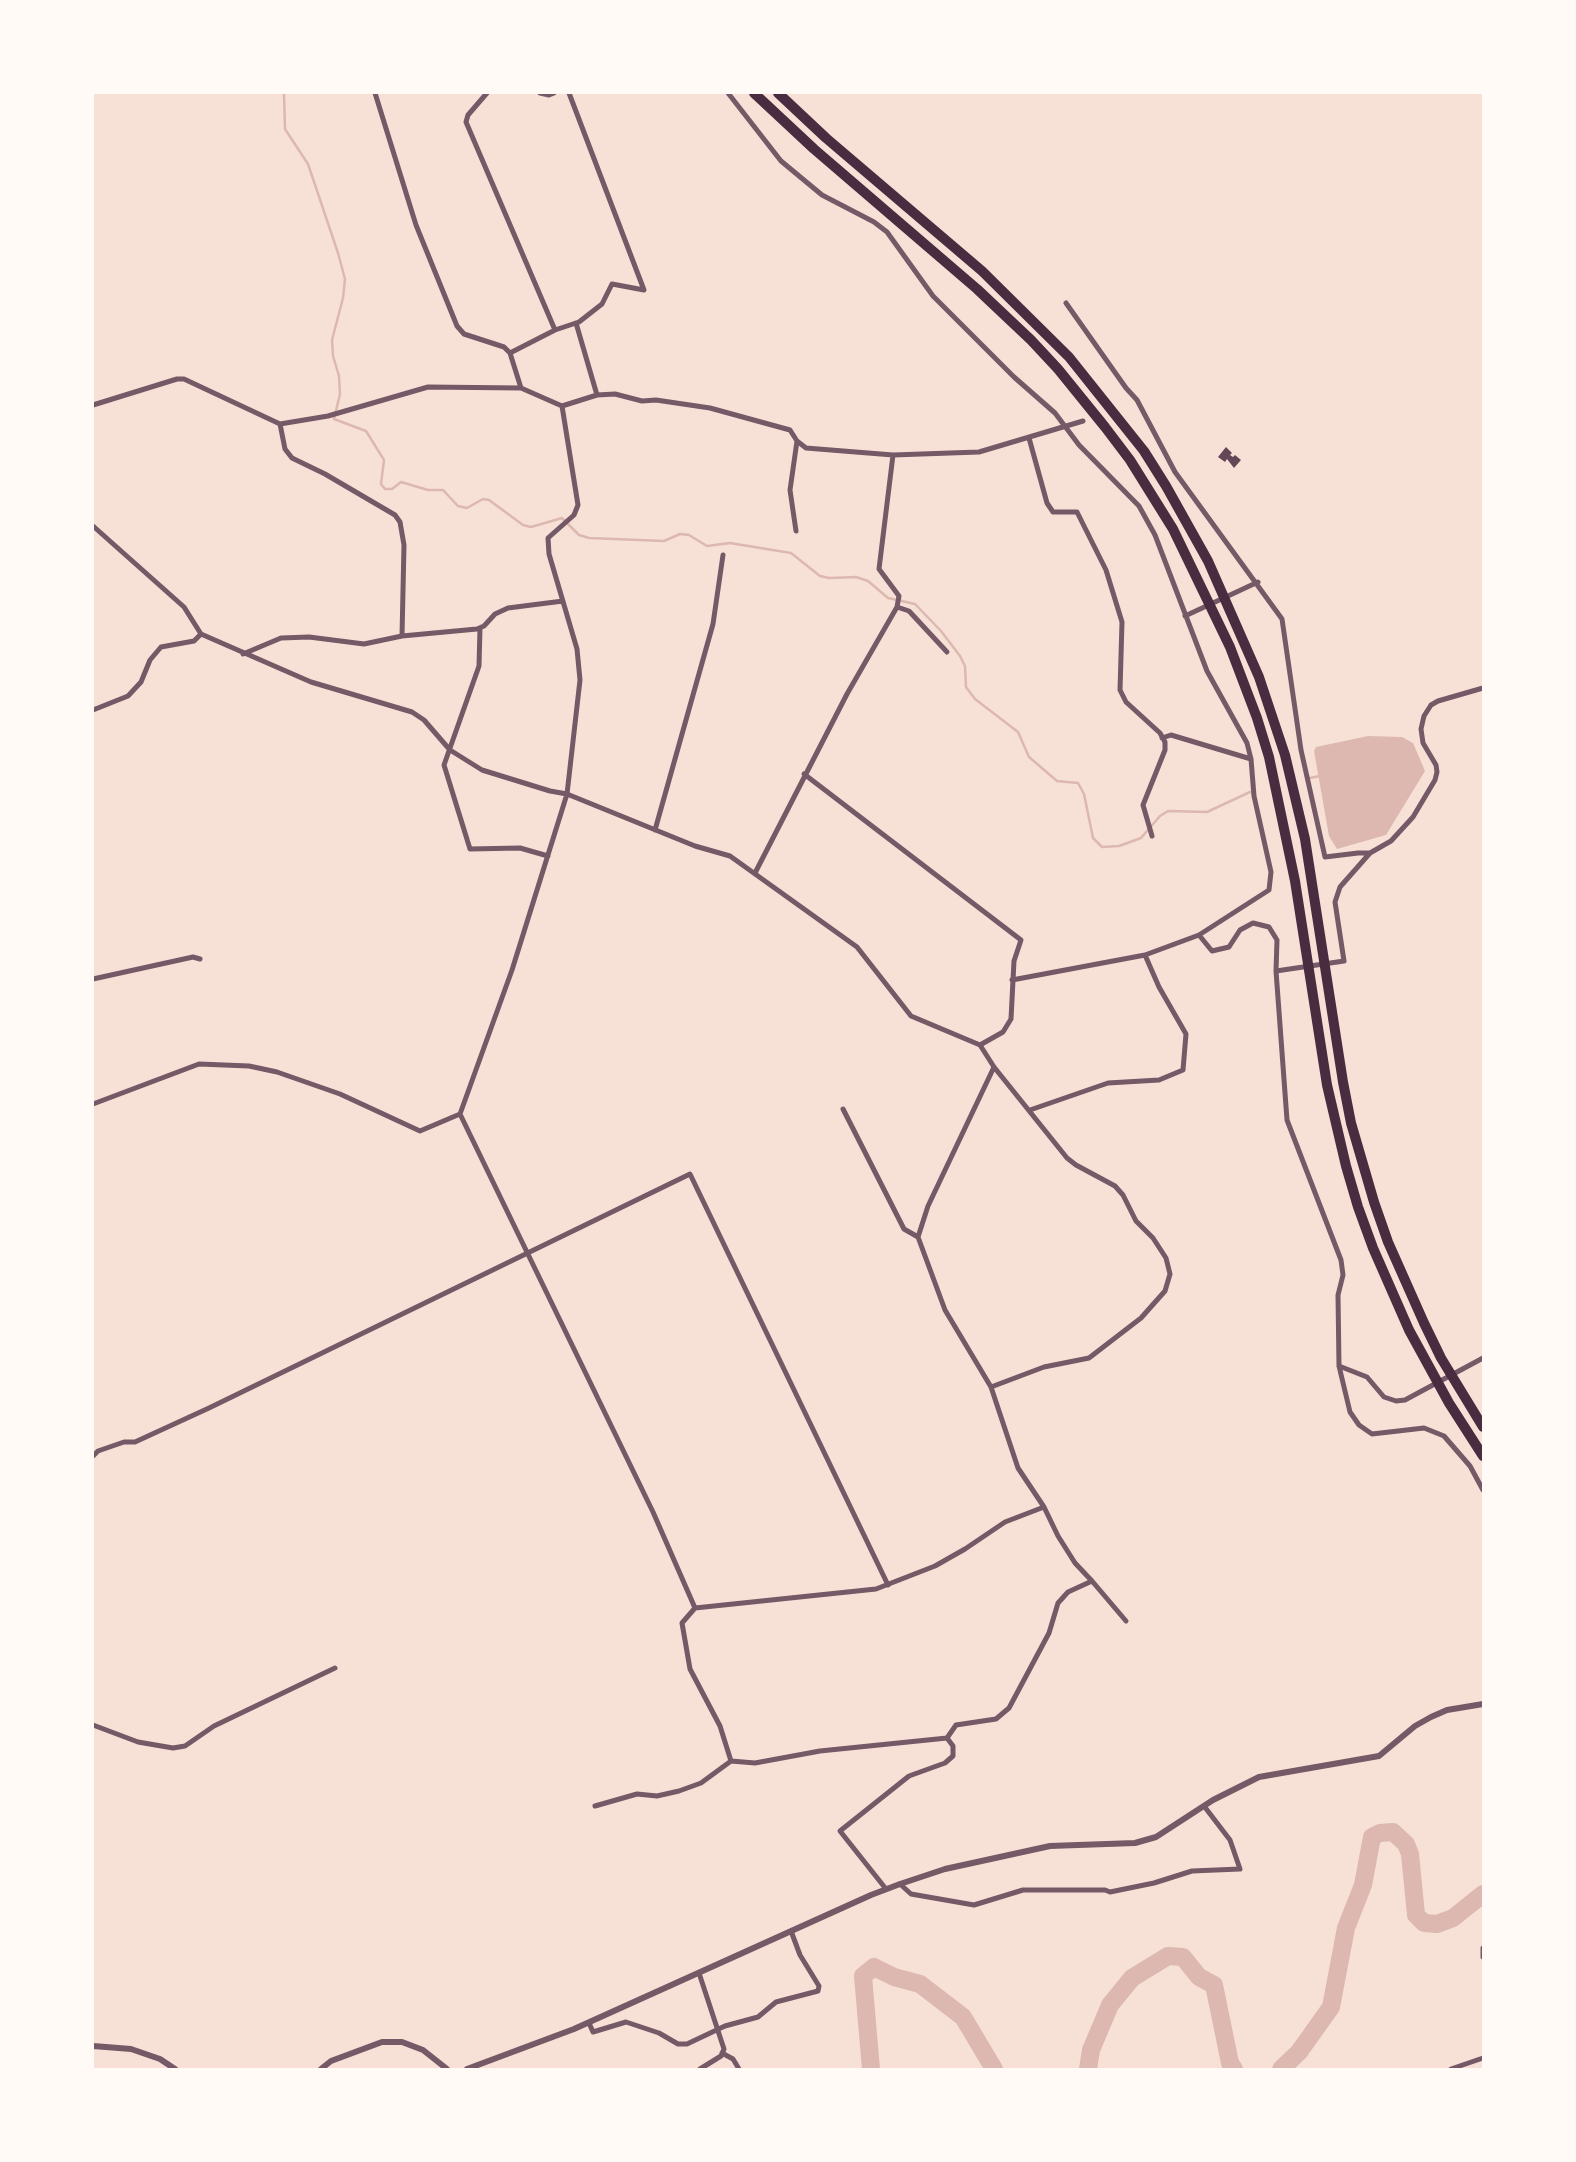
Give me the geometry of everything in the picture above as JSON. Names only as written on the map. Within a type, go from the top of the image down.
[{"type":"highway","points":[[754,93],[823,157],[977,289],[1031,340],[1058,369],[1130,460],[1173,529],[1230,647],[1269,757],[1291,860],[1327,1085],[1358,1207],[1377,1259],[1409,1330],[1449,1404],[1483,1456]]},
{"type":"highway","points":[[778,93],[825,138],[982,271],[1069,357],[1144,451],[1203,551],[1234,614],[1285,755],[1305,839],[1351,1123],[1374,1202],[1388,1242],[1424,1324],[1441,1358],[1483,1427]]},
{"type":"street","points":[[375,93],[415,225],[457,326],[464,334],[505,346],[510,353],[521,388]]},
{"type":"street","points":[[486,93],[468,115],[466,122],[555,330]]},
{"type":"street","points":[[540,93],[554,93]]},
{"type":"street","points":[[510,353],[555,330],[576,323],[602,304],[612,284],[644,290],[569,93]]},
{"type":"street","points":[[728,93],[781,162],[822,195],[874,222],[887,232],[933,296],[1014,377],[1055,413],[1062,426],[1139,506],[1155,535],[1207,671],[1247,743],[1254,796],[1271,872],[1269,890],[1199,934],[1145,955],[1012,980]]},
{"type":"street","points":[[1066,303],[1137,400],[1175,472],[1258,582],[1282,619],[1301,750],[1325,857],[1370,853]]},
{"type":"street","points":[[576,323],[597,396]]},
{"type":"street","points":[[93,405],[184,379],[280,424],[328,416],[428,387],[521,388],[562,406],[615,394],[642,401],[656,400],[710,408],[790,430],[806,448],[893,455],[979,452],[1083,421]]},
{"type":"street","points":[[562,406],[578,505],[574,515],[548,538],[549,554],[578,649],[580,680],[567,793],[512,970],[460,1114],[653,1512],[695,1608]]},
{"type":"street","points":[[280,424],[285,449],[292,458],[395,515],[400,522],[404,545],[402,636]]},
{"type":"street","points":[[1029,438],[1047,503],[1053,512],[1077,512],[1106,570],[1122,622],[1120,690],[1126,702],[1163,738],[1165,750],[1143,806],[1152,836]]},
{"type":"street","points":[[796,531],[790,490],[797,441]]},
{"type":"street","points":[[755,873],[846,694],[897,607],[900,596],[879,569],[893,455]]},
{"type":"street","points":[[93,526],[184,607],[201,634],[311,681],[412,712],[424,720],[450,750],[482,770],[550,791],[567,793],[695,846],[730,856],[857,947],[911,1016],[980,1045],[994,1067],[1067,1158],[1115,1186],[1124,1195],[1136,1221],[1153,1238],[1166,1258],[1170,1275],[1165,1291],[1141,1318],[1089,1358],[1044,1367],[991,1387]]},
{"type":"street","points":[[655,830],[713,624],[723,555]]},
{"type":"street","points":[[1185,616],[1258,582]]},
{"type":"street","points":[[243,654],[281,639],[309,637],[363,645],[402,636],[480,628],[495,614],[508,608],[563,601]]},
{"type":"street","points":[[897,607],[909,611],[947,652]]},
{"type":"street","points":[[480,628],[479,666],[444,765],[470,849],[520,848],[548,856]]},
{"type":"street","points":[[93,710],[128,696],[141,682],[150,660],[161,647],[194,641],[201,634]]},
{"type":"street","points":[[1276,971],[1344,961],[1335,902],[1340,887],[1370,853],[1391,841],[1413,817],[1435,780],[1436,765],[1423,743],[1421,729],[1424,716],[1431,705],[1483,688]]},
{"type":"street","points":[[1163,738],[1171,735],[1251,759]]},
{"type":"street","points":[[804,774],[1021,940],[1014,961],[1011,1019],[1003,1032],[980,1045]]},
{"type":"street","points":[[1199,934],[1212,951],[1229,947],[1241,930],[1253,923],[1269,927],[1277,940],[1276,971],[1287,1120],[1341,1260],[1343,1275],[1338,1295],[1339,1366],[1350,1412],[1359,1425],[1372,1434],[1424,1428],[1444,1436],[1471,1466],[1483,1490]]},
{"type":"street","points":[[1030,1110],[1108,1083],[1159,1080],[1183,1070],[1186,1034],[1159,987],[1145,955]]},
{"type":"street","points":[[93,979],[193,957],[200,959]]},
{"type":"street","points":[[93,1104],[199,1064],[249,1066],[277,1072],[340,1094],[420,1131],[460,1114]]},
{"type":"street","points":[[994,1067],[928,1206],[918,1237],[945,1310],[991,1387],[1018,1468],[1044,1507],[1075,1563],[1126,1621]]},
{"type":"street","points":[[843,1109],[904,1229],[918,1237]]},
{"type":"street","points":[[93,1456],[98,1451],[124,1442],[135,1442],[209,1409],[690,1174],[888,1585]]},
{"type":"street","points":[[1339,1366],[1367,1377],[1384,1396],[1396,1401],[1405,1400],[1483,1357]]},
{"type":"street","points":[[731,1761],[720,1726],[690,1669],[682,1623],[695,1608],[843,1594],[888,1585],[934,1566],[1005,1522],[1044,1507]]},
{"type":"street","points":[[595,1806],[637,1794],[657,1796],[679,1791],[701,1783],[731,1761],[755,1763],[820,1751],[947,1738],[956,1725],[996,1718],[1009,1708],[1049,1633],[1058,1603],[1068,1592],[1092,1581]]},
{"type":"street","points":[[93,1725],[138,1742],[173,1748],[185,1746],[214,1726],[335,1668]]},
{"type":"street","points":[[467,2069],[589,2023],[886,1889],[945,1868],[1050,1846],[1135,1843],[1156,1837],[1241,1784],[1259,1776],[1379,1756],[1415,1726],[1431,1717],[1447,1710],[1483,1704]]},
{"type":"street","points":[[886,1889],[840,1831],[909,1776],[945,1763],[953,1756],[953,1746],[947,1738]]},
{"type":"street","points":[[900,1884],[911,1894],[974,1905],[1023,1891],[1078,1889],[1110,1892],[1154,1883],[1192,1871],[1240,1868],[1230,1840],[1204,1806]]},
{"type":"street","points":[[589,2023],[593,2032],[626,2022],[659,2033],[678,2044],[701,2039],[725,2026],[749,2022],[776,2002],[818,1991],[791,1931]]},
{"type":"street","points":[[1483,1948],[1483,1957]]},
{"type":"street","points":[[699,1973],[724,2049],[700,2069]]},
{"type":"street","points":[[321,2069],[331,2061],[382,2042],[402,2042],[424,2050],[447,2069]]},
{"type":"street","points":[[93,2046],[131,2049],[160,2059],[175,2069]]},
{"type":"street","points":[[722,2053],[733,2059],[739,2069]]},
{"type":"street","points":[[1451,2069],[1483,2057]]},
{"type":"shaded area","points":[[1368,736],[1402,737],[1413,743],[1425,771],[1386,835],[1337,849],[1329,836],[1314,751],[1316,747]]},
{"type":"building","points":[[1226,447],[1232,453],[1230,455],[1241,460],[1234,468],[1227,459],[1225,462],[1218,457]]},
{"type":"waterway","points":[[284,93],[285,129],[308,164],[345,279],[332,340],[340,394],[334,419],[366,431],[384,460],[381,484],[385,489],[392,489],[401,482],[428,490],[443,490],[458,506],[467,508],[483,499],[489,500],[523,525],[531,527],[562,518],[579,535],[589,538],[664,541],[680,534],[689,535],[707,546],[730,543],[791,553],[820,576],[856,577],[868,581],[888,598],[915,604],[960,656],[965,666],[966,687],[975,699],[1018,732],[1029,757],[1057,781],[1078,783],[1084,794],[1093,838],[1102,847],[1119,846],[1141,838],[1160,816],[1168,811],[1207,812],[1250,792]]},
{"type":"waterway","points":[[1310,778],[1320,776]]},
{"type":"waterway","points":[[1281,2069],[1299,2052],[1331,2007],[1346,1928],[1363,1885],[1372,1837],[1393,1832],[1406,1844],[1410,1854],[1416,1915],[1424,1923],[1437,1924],[1453,1918],[1483,1894]]},
{"type":"waterway","points":[[1088,2069],[1091,2050],[1110,2005],[1132,1978],[1168,1956],[1183,1957],[1199,1977],[1214,1985],[1230,2063],[1234,2069]]},
{"type":"waterway","points":[[871,2069],[863,1976],[874,1967],[894,1977],[920,1984],[963,2017],[994,2069]]}]
